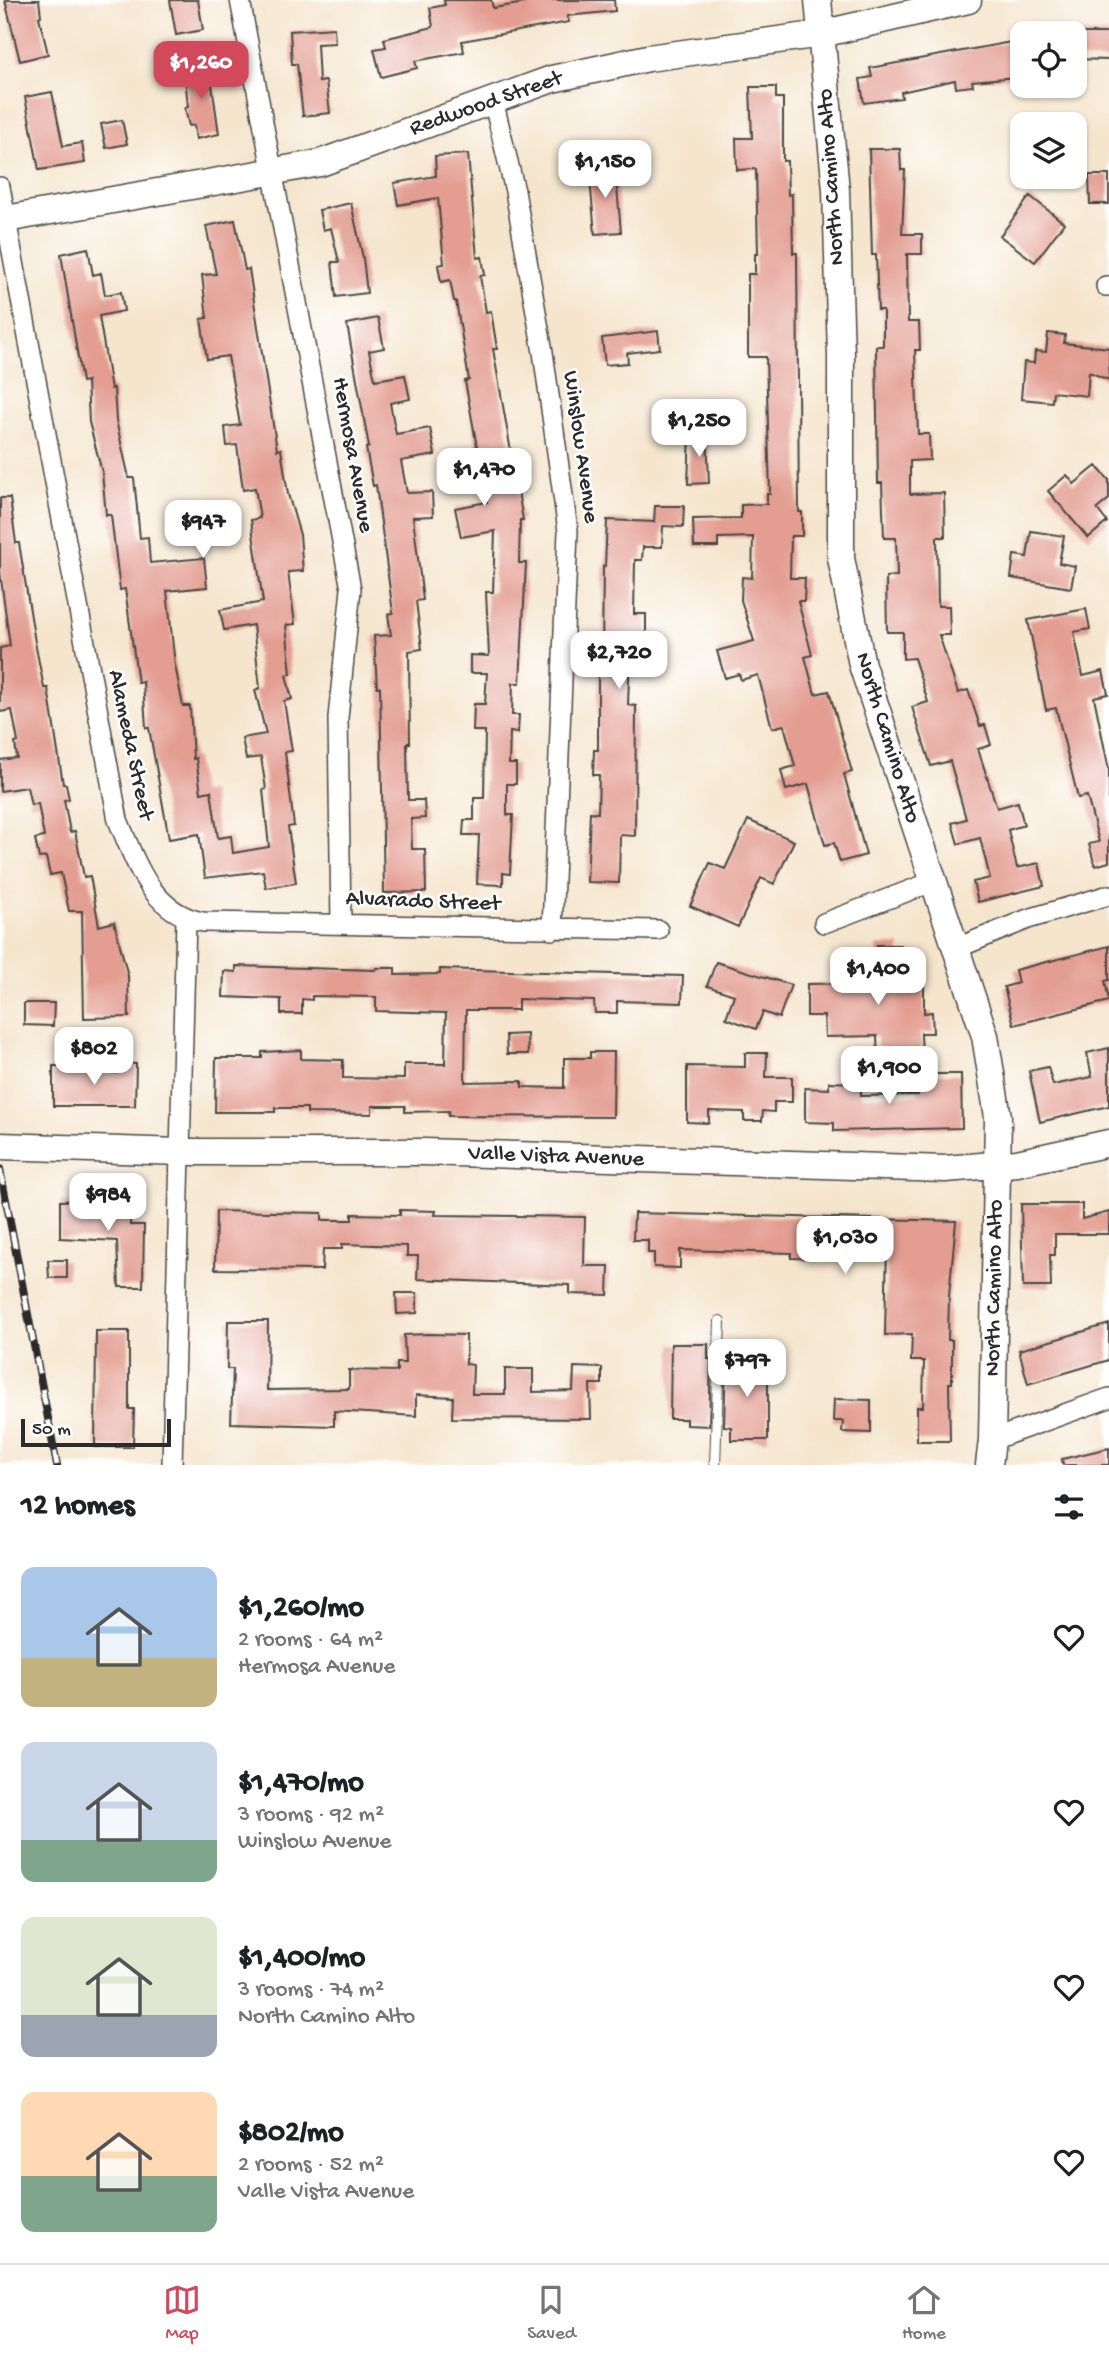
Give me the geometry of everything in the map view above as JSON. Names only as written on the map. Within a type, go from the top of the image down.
[{"type":"street","name":"Hermosa Avenue","points":[[240,0],[351,589],[338,718],[341,924]]},
{"type":"street","name":"North Camino Alto","points":[[818,0],[836,190],[841,355],[841,558],[862,664],[985,1036],[998,1116],[991,1453]]},
{"type":"street","name":"Redwood Street","points":[[2,220],[320,163],[552,79],[648,58],[821,34],[968,0]]},
{"type":"street","name":"Winslow Avenue","points":[[493,100],[515,191],[543,352],[568,531],[552,930]]},
{"type":"street","name":"Alameda Street","points":[[0,187],[2,220],[118,820],[137,867],[162,904],[186,919]]},
{"type":"street","points":[[824,923],[932,882]]},
{"type":"street","points":[[957,948],[1028,919],[1109,895]]},
{"type":"street","points":[[172,1465],[186,919]]},
{"type":"street","name":"Alvarado Street","points":[[186,919],[552,930],[658,930]]},
{"type":"street","name":"Valle Vista Avenue","points":[[0,1146],[181,1152],[424,1152],[945,1169],[998,1165],[1109,1143]]},
{"type":"street","points":[[991,1453],[1109,1398]]},
{"type":"lane","points":[[715,1465],[720,1321]]},
{"type":"building","points":[[5,0],[39,0],[39,17],[48,54],[20,61]]},
{"type":"building","points":[[170,0],[198,0],[203,30],[176,35]]},
{"type":"building","points":[[444,0],[491,0],[493,8],[525,3],[524,0],[614,0],[615,11],[567,16],[569,22],[462,41],[464,52],[415,61],[417,68],[381,77],[374,49],[386,47],[384,39],[433,27],[430,8],[445,5]]},
{"type":"building","points":[[334,28],[335,43],[317,44],[319,82],[326,81],[330,113],[303,116],[297,64],[292,64],[290,31]]},
{"type":"building","points":[[1087,33],[1109,33],[1109,60],[1087,59]]},
{"type":"building","points":[[1010,42],[1010,78],[972,81],[973,86],[956,88],[955,80],[901,92],[902,98],[864,103],[860,79],[872,77],[870,68]]},
{"type":"building","points":[[209,63],[219,134],[196,139],[194,125],[189,126],[185,108],[188,107],[184,66]]},
{"type":"building","points":[[750,87],[776,87],[776,98],[783,98],[783,161],[787,161],[788,195],[792,194],[793,253],[797,253],[799,512],[802,512],[802,536],[791,536],[790,578],[805,578],[804,601],[798,601],[812,655],[805,657],[815,694],[829,691],[852,772],[844,774],[866,855],[840,862],[834,843],[825,845],[808,784],[786,790],[781,770],[795,766],[784,725],[772,728],[758,675],[741,680],[739,674],[725,678],[717,651],[754,641],[741,600],[742,577],[752,578],[753,537],[718,538],[718,547],[694,547],[693,519],[741,518],[741,505],[767,504],[767,494],[770,494],[766,357],[748,357],[748,274],[755,274],[755,254],[758,254],[756,169],[737,170],[736,138],[752,138]]},
{"type":"building","points":[[52,92],[63,146],[82,143],[85,163],[39,170],[25,97]]},
{"type":"building","points":[[122,120],[127,144],[106,148],[101,124]]},
{"type":"building","points":[[869,149],[900,149],[901,170],[905,170],[902,234],[922,234],[922,254],[907,254],[908,322],[919,322],[920,350],[915,350],[918,434],[929,434],[930,460],[910,461],[910,494],[944,493],[945,537],[937,537],[938,606],[949,606],[950,635],[939,635],[958,693],[968,690],[980,726],[985,725],[991,745],[978,749],[997,808],[1018,802],[1024,825],[1008,830],[1017,868],[1039,863],[1044,886],[978,902],[973,882],[990,878],[980,838],[958,844],[952,823],[966,819],[950,761],[931,766],[912,707],[928,702],[914,658],[903,659],[903,632],[887,632],[886,577],[897,576],[896,538],[884,538],[882,483],[878,483],[876,346],[883,346],[883,310],[878,310],[876,255],[872,255]]},
{"type":"building","points":[[468,154],[477,258],[482,257],[485,275],[480,276],[486,312],[491,311],[497,349],[493,349],[523,520],[520,520],[519,563],[526,563],[520,683],[513,683],[512,715],[519,715],[518,733],[510,732],[509,764],[516,764],[516,784],[507,784],[507,815],[513,815],[510,874],[503,873],[503,885],[477,884],[479,835],[463,835],[464,820],[474,820],[474,798],[484,798],[485,731],[473,731],[474,704],[485,704],[487,673],[470,673],[470,655],[489,656],[486,592],[493,592],[495,531],[461,537],[455,508],[487,502],[465,381],[469,380],[456,301],[450,280],[441,282],[438,265],[444,264],[438,198],[398,205],[394,183],[436,176],[435,156]]},
{"type":"building","points":[[615,165],[621,232],[595,234],[589,168]]},
{"type":"building","points":[[1089,175],[1109,175],[1109,204],[1090,204]]},
{"type":"building","points":[[1030,196],[1064,223],[1035,262],[1000,236]]},
{"type":"building","points":[[351,203],[363,258],[367,293],[336,297],[332,262],[339,262],[331,228],[323,230],[319,210]]},
{"type":"building","points":[[235,220],[245,270],[249,269],[277,450],[281,449],[288,494],[300,535],[303,571],[288,572],[295,624],[286,625],[291,674],[286,675],[292,699],[284,701],[292,751],[285,752],[294,826],[288,827],[296,883],[266,888],[263,871],[205,878],[199,834],[169,839],[149,728],[146,728],[143,682],[138,683],[125,589],[120,590],[111,515],[106,515],[102,472],[89,422],[87,381],[82,382],[61,254],[88,248],[93,275],[101,273],[105,295],[121,292],[124,311],[99,316],[111,389],[114,388],[116,420],[129,478],[134,478],[140,538],[148,537],[150,563],[204,558],[207,587],[167,591],[175,665],[183,706],[190,706],[193,759],[196,758],[201,793],[211,791],[218,838],[231,836],[233,853],[269,847],[263,790],[266,789],[261,757],[246,759],[242,738],[266,734],[255,690],[260,688],[253,625],[224,630],[220,610],[263,602],[251,520],[260,518],[255,488],[243,490],[237,445],[227,446],[225,427],[240,425],[228,356],[207,359],[201,319],[207,318],[202,275],[216,274],[206,226]]},
{"type":"building","points":[[378,318],[384,348],[369,351],[375,380],[405,375],[410,399],[390,403],[396,434],[430,428],[435,455],[401,461],[407,493],[432,492],[433,516],[413,517],[423,600],[416,601],[422,649],[409,651],[410,743],[407,743],[408,800],[424,800],[425,818],[411,819],[412,849],[425,849],[426,892],[384,893],[380,687],[377,687],[374,636],[391,635],[388,614],[393,613],[376,485],[373,486],[366,448],[369,447],[347,324]]},
{"type":"building","points":[[658,331],[660,349],[627,353],[628,363],[605,365],[602,338]]},
{"type":"building","points":[[1048,333],[1065,335],[1064,343],[1109,348],[1109,380],[1089,372],[1087,396],[1053,392],[1052,402],[1021,399],[1024,362],[1034,363],[1035,351],[1046,352]]},
{"type":"building","points":[[707,432],[709,483],[688,484],[690,433]]},
{"type":"building","points":[[1096,466],[1109,480],[1109,499],[1097,509],[1107,522],[1088,538],[1048,491],[1067,475],[1074,484]]},
{"type":"building","points":[[0,498],[10,498],[44,688],[48,688],[63,784],[66,784],[69,799],[64,800],[70,832],[75,831],[84,877],[90,876],[99,926],[114,922],[128,976],[129,1017],[84,1018],[82,911],[69,911],[61,873],[50,875],[46,857],[39,858],[35,839],[44,837],[38,803],[31,805],[27,787],[0,791],[0,760],[17,758],[15,743],[18,742],[12,710],[0,712],[0,648],[10,646],[0,572]]},
{"type":"building","points":[[655,506],[684,506],[683,527],[663,526],[662,547],[643,547],[642,560],[635,560],[634,614],[646,614],[646,637],[631,637],[630,651],[628,705],[636,706],[635,836],[620,835],[619,883],[587,882],[590,812],[598,813],[599,775],[593,775],[594,750],[598,750],[598,658],[602,658],[603,566],[607,520],[654,522]]},
{"type":"building","points":[[227,509],[230,534],[207,537],[204,512]]},
{"type":"building","points":[[1031,531],[1064,536],[1059,563],[1075,566],[1071,588],[1011,578],[1014,555],[1027,557]]},
{"type":"building","points":[[1086,609],[1090,629],[1074,632],[1083,676],[1103,671],[1108,694],[1094,697],[1109,770],[1109,862],[1095,866],[1089,844],[1099,842],[1087,796],[1078,798],[1056,708],[1046,710],[1028,620]]},
{"type":"building","points":[[748,820],[794,841],[774,884],[761,878],[738,927],[690,906],[710,863],[725,869]]},
{"type":"building","points":[[877,945],[900,945],[900,959],[924,958],[924,1013],[932,1012],[933,1033],[921,1033],[922,1058],[878,1060],[877,1036],[825,1037],[824,1016],[807,1016],[807,984],[878,983]]},
{"type":"building","points":[[1109,946],[1109,980],[1105,981],[1109,1001],[1014,1025],[1004,987],[1018,983],[1015,970]]},
{"type":"building","points":[[716,962],[791,985],[779,1018],[763,1012],[756,1029],[726,1018],[734,995],[707,986]]},
{"type":"building","points":[[236,966],[376,970],[395,968],[395,975],[440,974],[440,969],[683,976],[682,1003],[617,1001],[617,1013],[595,1013],[594,1001],[518,999],[518,1010],[466,1010],[465,1082],[522,1081],[522,1087],[564,1088],[564,1058],[590,1058],[590,1052],[614,1052],[613,1117],[448,1116],[449,1111],[405,1112],[405,1106],[372,1106],[372,1114],[307,1113],[307,1108],[275,1108],[275,1112],[215,1112],[216,1058],[262,1058],[262,1052],[301,1050],[301,1059],[343,1060],[343,1078],[404,1079],[404,1064],[445,1064],[446,1013],[376,1011],[376,997],[312,996],[312,1000],[302,999],[302,1014],[281,1014],[281,999],[223,997],[224,971],[236,972]]},
{"type":"building","points":[[24,1003],[54,1003],[53,1026],[24,1025]]},
{"type":"building","points":[[527,1034],[528,1054],[507,1054],[506,1035]]},
{"type":"building","points":[[1109,1048],[1109,1106],[1040,1122],[1029,1071],[1048,1067],[1053,1085],[1092,1077],[1087,1053]]},
{"type":"building","points":[[745,1053],[767,1053],[766,1077],[792,1077],[792,1102],[774,1102],[774,1112],[763,1111],[762,1121],[744,1121],[744,1112],[709,1111],[709,1123],[687,1122],[687,1066],[745,1067]]},
{"type":"building","points":[[117,1063],[136,1064],[135,1106],[53,1106],[53,1066],[80,1066],[79,1072],[117,1073]]},
{"type":"building","points":[[918,1074],[961,1074],[962,1128],[834,1131],[834,1123],[805,1122],[805,1088],[829,1089],[829,1082],[861,1083],[861,1096],[918,1095]]},
{"type":"building","points":[[131,1199],[130,1225],[144,1225],[143,1287],[119,1287],[117,1241],[60,1238],[60,1201]]},
{"type":"building","points":[[1021,1204],[1082,1204],[1082,1219],[1109,1212],[1109,1234],[1055,1234],[1055,1255],[1050,1255],[1051,1287],[1023,1287]]},
{"type":"building","points":[[400,1210],[436,1211],[435,1215],[585,1217],[584,1266],[609,1266],[608,1295],[570,1294],[570,1285],[417,1279],[418,1256],[407,1256],[407,1246],[342,1244],[342,1249],[323,1249],[322,1270],[215,1269],[216,1211],[322,1213],[322,1220],[352,1220],[352,1214],[400,1215]]},
{"type":"building","points":[[634,1213],[956,1221],[949,1296],[948,1340],[952,1340],[952,1383],[949,1383],[950,1441],[917,1441],[917,1407],[923,1407],[924,1361],[911,1361],[912,1334],[885,1335],[887,1245],[842,1244],[841,1259],[791,1258],[791,1253],[680,1250],[680,1268],[654,1267],[654,1253],[648,1253],[648,1240],[633,1240]]},
{"type":"building","points":[[48,1260],[67,1260],[67,1278],[49,1278]]},
{"type":"building","points":[[396,1293],[417,1293],[417,1313],[397,1314]]},
{"type":"building","points":[[228,1321],[268,1321],[267,1390],[349,1389],[349,1370],[397,1371],[397,1363],[405,1363],[404,1335],[429,1334],[466,1335],[466,1364],[473,1365],[472,1394],[505,1394],[505,1369],[533,1369],[533,1392],[573,1391],[574,1367],[602,1368],[602,1384],[590,1384],[591,1419],[452,1418],[453,1397],[416,1395],[416,1416],[334,1411],[334,1426],[231,1423],[233,1369],[227,1369]]},
{"type":"building","points":[[1109,1324],[1109,1360],[1028,1384],[1019,1350]]},
{"type":"building","points":[[96,1331],[129,1331],[129,1409],[134,1409],[133,1447],[95,1447]]},
{"type":"building","points":[[671,1344],[708,1344],[708,1359],[711,1359],[709,1426],[686,1425],[686,1419],[670,1419]]},
{"type":"building","points":[[768,1358],[768,1440],[731,1440],[731,1427],[724,1426],[726,1359]]},
{"type":"building","points":[[834,1399],[871,1400],[871,1433],[842,1432],[843,1421],[833,1421]]},
{"type":"building","points":[[1109,1448],[1109,1465],[1063,1465],[1062,1459]]},
{"type":"railway","points":[[0,1169],[57,1465]]}]
